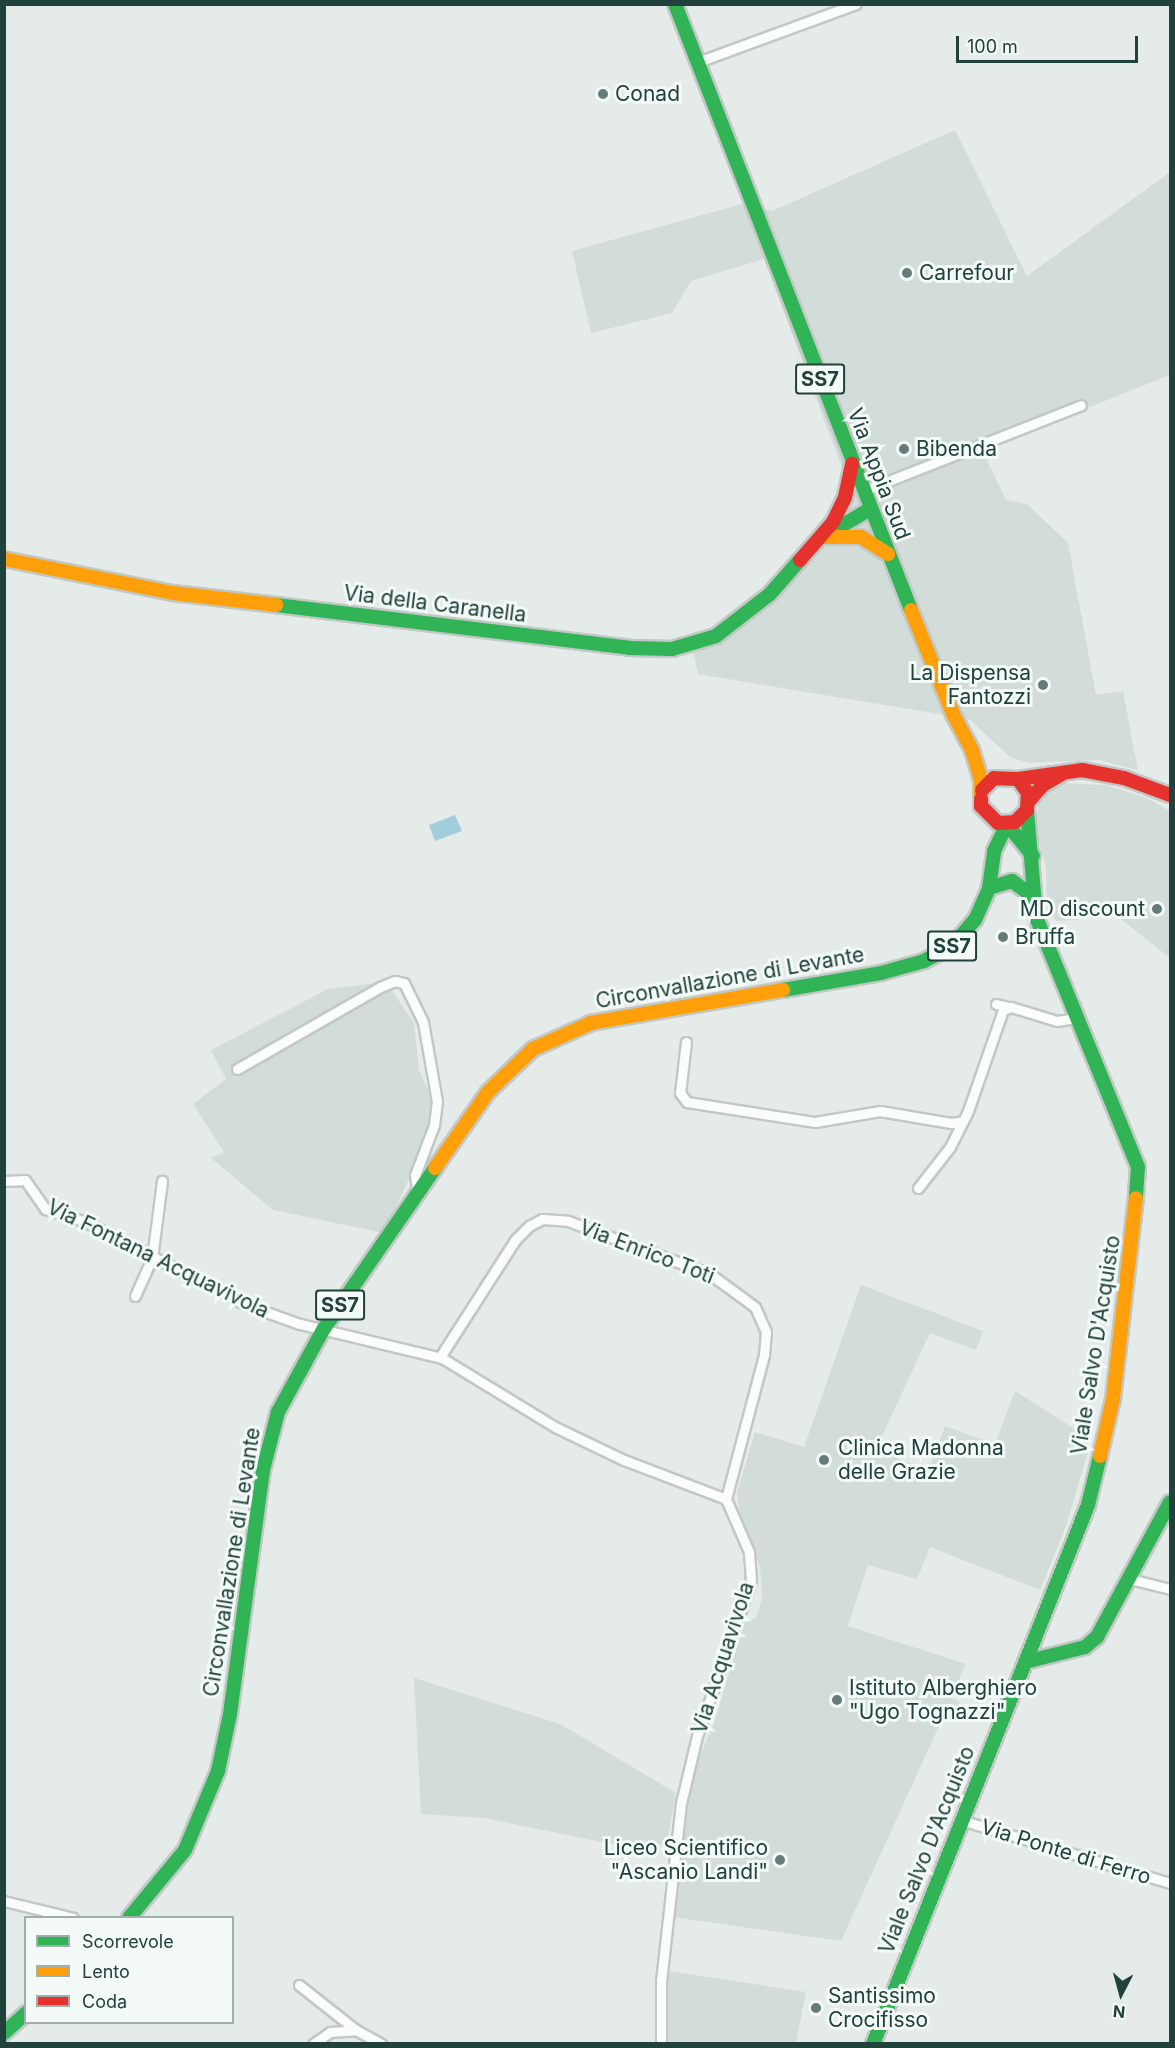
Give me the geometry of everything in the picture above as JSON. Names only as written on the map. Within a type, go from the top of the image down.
[{"type":"main road","name":"Via Appia Sud","points":[[675,4],[852,464],[952,714],[972,750],[982,790]]},
{"type":"main road","name":"Via della Caranella","points":[[824,537],[843,502],[852,464]]},
{"type":"main road","name":"Via della Caranella","points":[[4,560],[173,593],[660,650],[695,645],[733,626],[824,537],[870,509]]},
{"type":"main road","points":[[824,537],[861,537],[888,554]]},
{"type":"main road","name":"SS7","points":[[972,750],[1002,775],[1018,779]]},
{"type":"main road","points":[[1007,824],[1028,805],[1043,784],[1070,771]]},
{"type":"main road","points":[[1028,805],[1018,779],[1070,771],[1113,776],[1170,795]]},
{"type":"main road","points":[[982,790],[987,782],[1002,775]]},
{"type":"main road","name":"SS7","points":[[982,790],[990,863]]},
{"type":"main road","name":"Viale Salvo D'Acquisto","points":[[873,2043],[1081,1522],[1099,1463],[1117,1372],[1138,1200],[1135,1155],[1041,933],[1034,905],[1033,856],[1028,805]]},
{"type":"main road","points":[[985,814],[998,823],[1007,824],[1033,856]]},
{"type":"main road","name":"Circonvallazione di Levante","points":[[130,1916],[181,1857],[215,1780],[229,1722],[268,1442],[286,1394],[323,1330],[488,1092],[522,1058],[553,1038],[609,1018],[882,973],[924,961],[961,939],[981,909],[989,888],[990,863],[1007,824]]},
{"type":"main road","points":[[989,888],[1012,881],[1026,891],[1034,905]]},
{"type":"main road","points":[[1025,1662],[1089,1645],[1102,1630],[1170,1502]]},
{"type":"main road","points":[[4,2032],[24,2015]]},
{"type":"street","points":[[698,62],[856,4]]},
{"type":"street","points":[[863,490],[1081,405]]},
{"type":"street","points":[[237,1069],[380,987],[395,981],[405,984],[423,1022],[437,1101],[432,1133],[414,1175],[418,1196]]},
{"type":"street","points":[[996,1004],[1053,1021],[1077,1018]]},
{"type":"street","points":[[918,1188],[950,1147],[963,1121],[1001,1013],[1008,1007]]},
{"type":"street","points":[[686,1042],[680,1092],[689,1103],[819,1122],[873,1111],[951,1123],[963,1121]]},
{"type":"street","name":"Via Fontana Acquavivola","points":[[4,1181],[26,1180],[45,1209],[89,1224],[252,1307],[323,1330]]},
{"type":"street","points":[[135,1296],[152,1258],[162,1181]]},
{"type":"street","name":"Via Enrico Toti","points":[[440,1357],[515,1240],[529,1226],[542,1219],[568,1221],[710,1274],[755,1307],[766,1332],[764,1355],[726,1499]]},
{"type":"street","points":[[323,1330],[440,1357],[555,1427],[630,1462],[726,1499]]},
{"type":"street","name":"Via Acquavivola","points":[[661,2043],[661,1981],[681,1803],[701,1726],[751,1581],[749,1552],[726,1499]]},
{"type":"street","points":[[1130,1579],[1170,1589]]},
{"type":"street","name":"Via Ponte di Ferro","points":[[961,1820],[1170,1883]]},
{"type":"street","points":[[4,1900],[69,1916]]},
{"type":"street","points":[[299,1985],[356,2030],[381,2043]]},
{"type":"street","points":[[313,2043],[330,2032],[356,2030]]},
{"type":"shaded area","points":[[955,130],[1027,276],[1170,172],[1170,375],[982,450],[1006,500],[1027,504],[1068,543],[1096,695],[1123,691],[1138,770],[1099,760],[1029,763],[1010,757],[969,719],[698,674],[690,636],[717,626],[743,608],[784,566],[839,499],[842,468],[764,259],[691,281],[672,313],[591,333],[572,251],[742,204],[772,211]]},
{"type":"shaded area","points":[[1063,783],[1106,785],[1147,798],[1170,811],[1170,958],[1098,901],[1077,920],[1057,921],[1047,912],[1046,867],[1034,824],[1041,797]]},
{"type":"shaded area","points":[[386,982],[414,1023],[419,1070],[434,1103],[431,1131],[384,1233],[273,1210],[211,1158],[224,1152],[193,1104],[226,1079],[211,1050],[328,989]]},
{"type":"shaded area","points":[[861,1285],[983,1331],[976,1350],[930,1333],[876,1449],[928,1471],[945,1426],[995,1444],[1015,1391],[1080,1432],[1085,1441],[1088,1452],[1066,1526],[1040,1590],[930,1547],[917,1579],[868,1565],[848,1626],[966,1664],[951,1698],[960,1702],[955,1716],[945,1713],[841,1941],[673,1917],[693,1772],[714,1723],[744,1623],[756,1618],[762,1599],[760,1567],[739,1509],[737,1493],[755,1432],[804,1447]]},
{"type":"shaded area","points":[[414,1678],[560,1724],[676,1793],[667,1842],[646,1851],[484,1818],[421,1814]]},
{"type":"shaded area","points":[[668,1971],[806,1992],[796,2043],[667,2043]]},
{"type":"water","points":[[455,815],[462,831],[435,841],[429,825]]},
{"type":"traffic: fast","points":[[675,4],[911,610]]},
{"type":"traffic: fast","points":[[828,534],[870,509]]},
{"type":"traffic: fast","points":[[276,605],[629,648],[672,649],[716,636],[770,594],[800,560]]},
{"type":"traffic: fast","points":[[1027,810],[1036,917],[1138,1167],[1136,1198]]},
{"type":"traffic: fast","points":[[1007,824],[1033,856]]},
{"type":"traffic: fast","points":[[783,990],[881,973],[924,961],[952,946],[975,920],[989,888],[994,851],[1007,824]]},
{"type":"traffic: fast","points":[[989,888],[1012,881],[1026,891],[1034,904]]},
{"type":"traffic: fast","points":[[131,1916],[185,1850],[218,1771],[230,1714],[263,1470],[278,1412],[323,1330],[435,1168]]},
{"type":"traffic: fast","points":[[873,2044],[1088,1505],[1100,1456]]},
{"type":"traffic: fast","points":[[1025,1662],[1085,1647],[1097,1637],[1170,1502]]},
{"type":"traffic: fast","points":[[4,2033],[24,2015]]},
{"type":"traffic: slow","points":[[823,537],[861,537],[888,554]]},
{"type":"traffic: slow","points":[[4,559],[173,593],[276,605]]},
{"type":"traffic: slow","points":[[911,610],[953,714],[972,750],[981,780],[981,799]]},
{"type":"traffic: slow","points":[[435,1168],[488,1092],[533,1049],[591,1023],[783,990]]},
{"type":"traffic: slow","points":[[1100,1456],[1113,1399],[1136,1198]]},
{"type":"traffic: jam","points":[[800,560],[833,522],[845,497],[852,464]]},
{"type":"traffic: jam","points":[[1018,779],[1082,770],[1124,778],[1170,795]]},
{"type":"traffic: jam","points":[[1029,801],[1043,785],[1062,774]]},
{"type":"traffic: jam","points":[[981,799],[981,806],[998,823],[1015,822],[1027,810],[1028,793],[1018,779],[994,778],[982,790]]},
{"type":"place","name":"Conad","points":[[603,94]]},
{"type":"place","name":"Carrefour","points":[[907,273]]},
{"type":"place","name":"Bibenda","points":[[904,449]]},
{"type":"place","name":"La Dispensa Fantozzi","points":[[1043,685]]},
{"type":"place","name":"MD discount","points":[[1157,909]]},
{"type":"place","name":"Bruffa","points":[[1003,937]]},
{"type":"place","name":"Clinica Madonna delle Grazie","points":[[824,1460]]},
{"type":"place","name":"Istituto Alberghiero \"Ugo Tognazzi\"","points":[[837,1700]]},
{"type":"place","name":"Liceo Scientifico \"Ascanio Landi\"","points":[[780,1860]]},
{"type":"place","name":"Santissimo Crocifisso","points":[[816,2008]]}]
